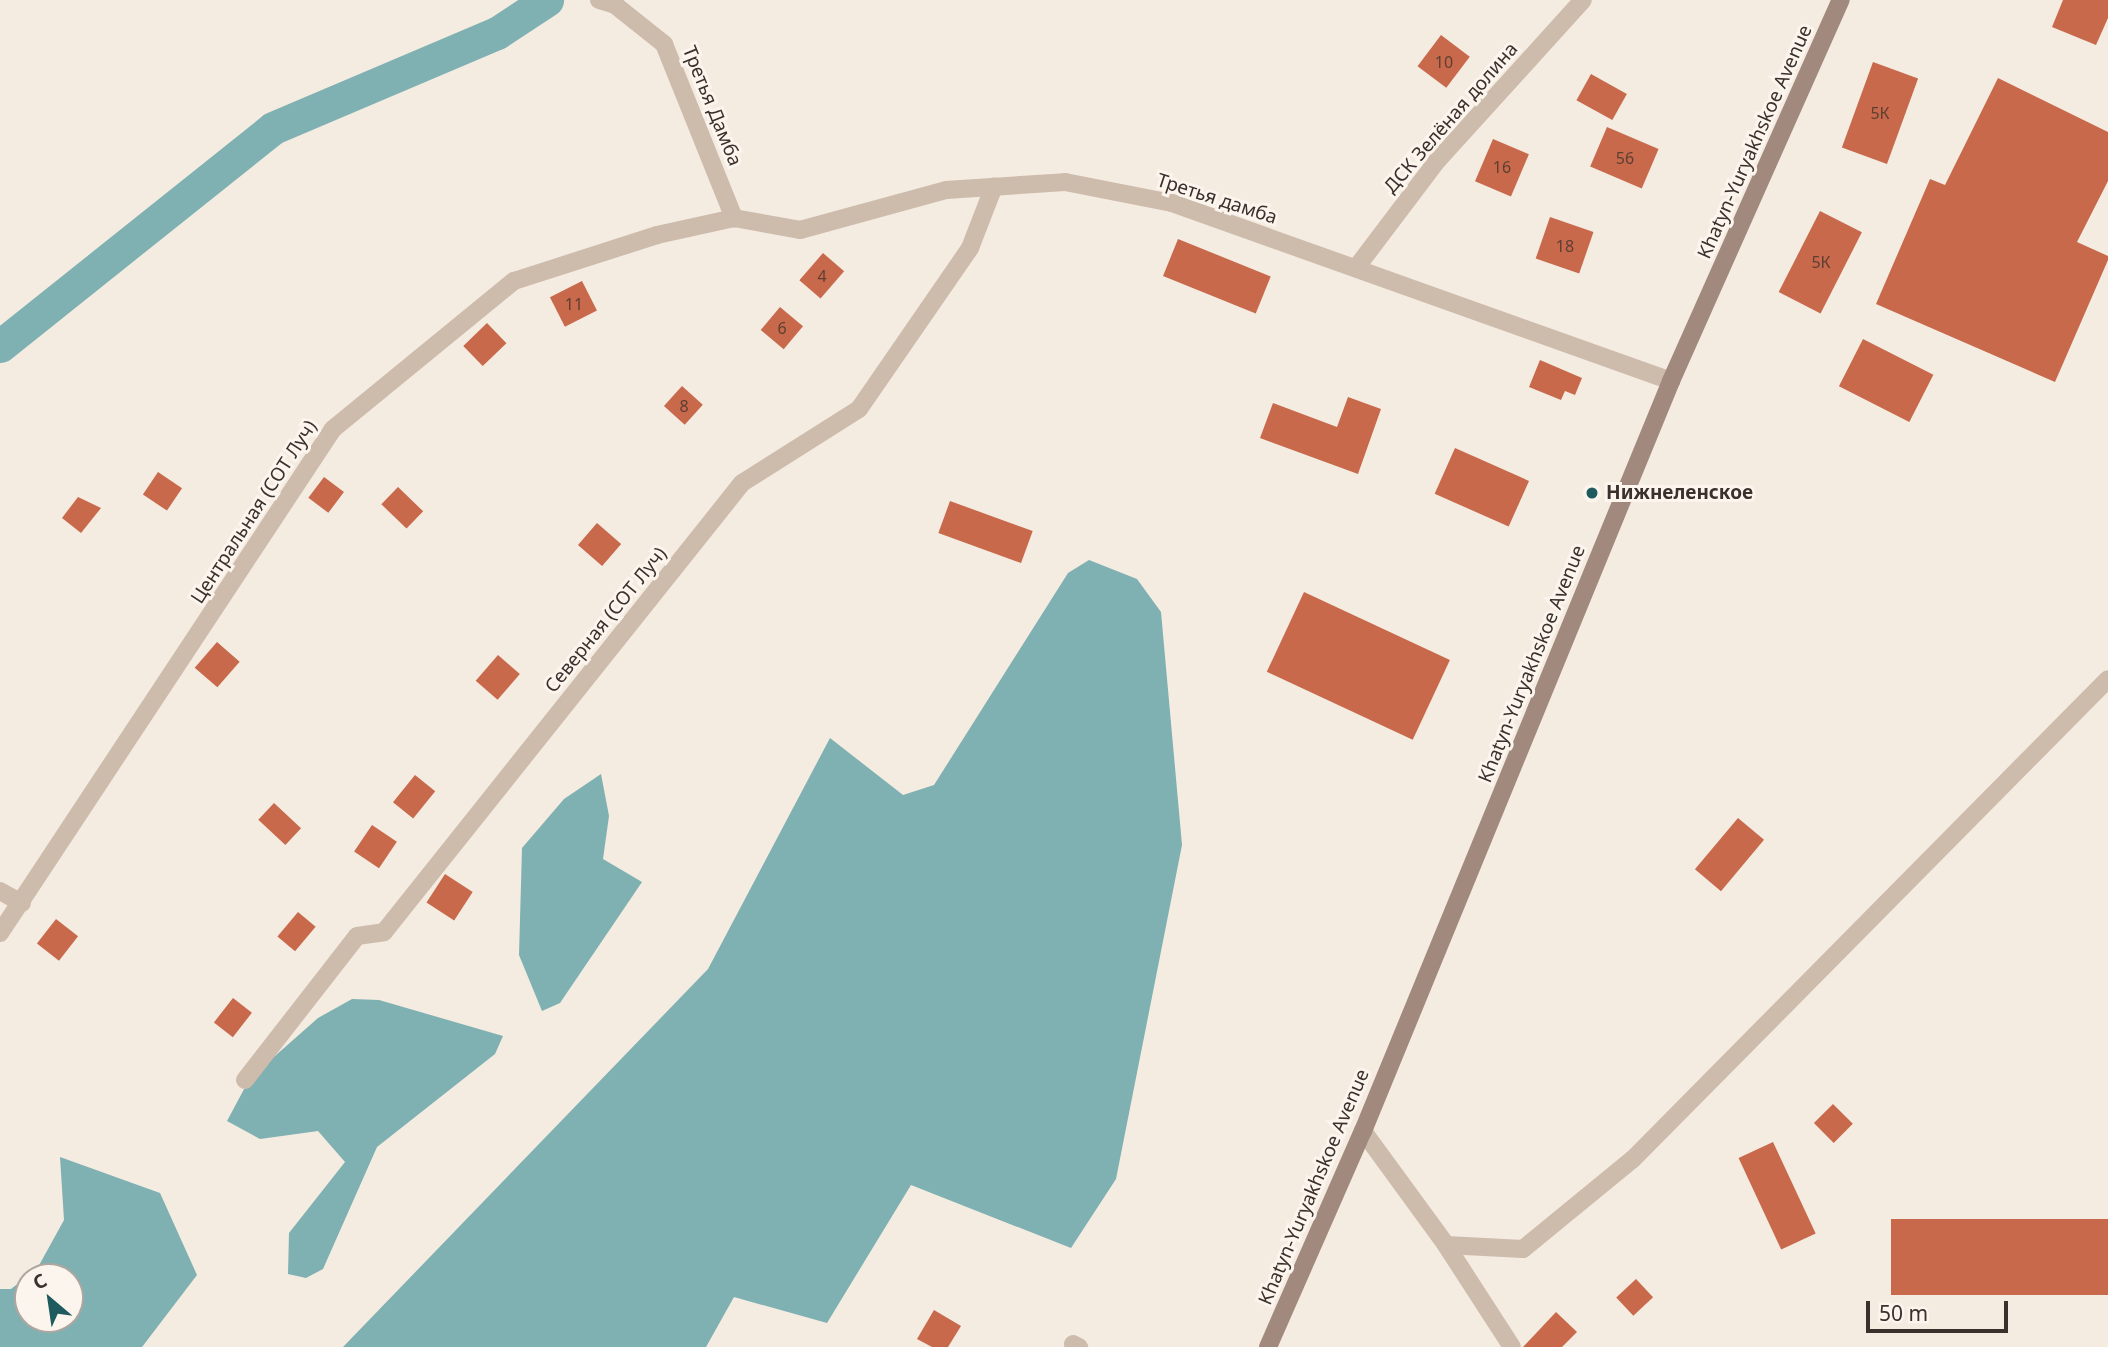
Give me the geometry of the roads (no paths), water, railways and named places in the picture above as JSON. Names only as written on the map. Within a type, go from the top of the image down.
[{"type":"main road","name":"Khatyn-Yuryakhskoe Avenue","points":[[1268,1347],[1363,1131],[1671,381],[1841,0]]},
{"type":"street","name":"Третья Дамба","points":[[599,0],[615,5],[664,44],[734,218]]},
{"type":"street","name":"ДСК Зелёная долина","points":[[1356,268],[1437,161],[1583,0]]},
{"type":"street","name":"Третья дамба","points":[[734,218],[800,230],[946,190],[1065,183],[1172,203],[1671,381]]},
{"type":"street","name":"Северная (СОТ Луч)","points":[[246,1080],[357,936],[384,932],[742,483],[859,409],[970,248],[994,186]]},
{"type":"street","name":"Центральная (СОТ Луч)","points":[[0,933],[333,429],[514,281],[657,234],[734,218]]},
{"type":"street","points":[[1446,1245],[1523,1249],[1633,1159],[2108,680]]},
{"type":"street","points":[[0,891],[22,903]]},
{"type":"street","points":[[1363,1131],[1446,1245],[1512,1347]]},
{"type":"water","points":[[1089,560],[1137,579],[1161,612],[1182,845],[1116,1179],[1071,1248],[911,1185],[827,1323],[734,1297],[706,1347],[343,1347],[708,969],[830,738],[903,795],[934,785],[1068,573]]},
{"type":"water","points":[[601,774],[609,816],[603,859],[642,882],[560,1003],[542,1011],[519,955],[522,848],[564,799]]},
{"type":"water","points":[[352,999],[379,1000],[503,1036],[495,1054],[377,1147],[323,1269],[306,1278],[288,1274],[289,1233],[345,1162],[318,1131],[260,1139],[227,1121],[250,1078],[318,1018]]},
{"type":"water","points":[[60,1157],[160,1193],[197,1275],[142,1347],[0,1347],[0,1289],[14,1287],[14,1333],[84,1333],[84,1263],[40,1263],[64,1220]]},
{"type":"waterway","points":[[0,346],[273,128],[497,33],[547,0]]},
{"type":"place","name":"Нижнеленское","points":[[1592,493]]}]
